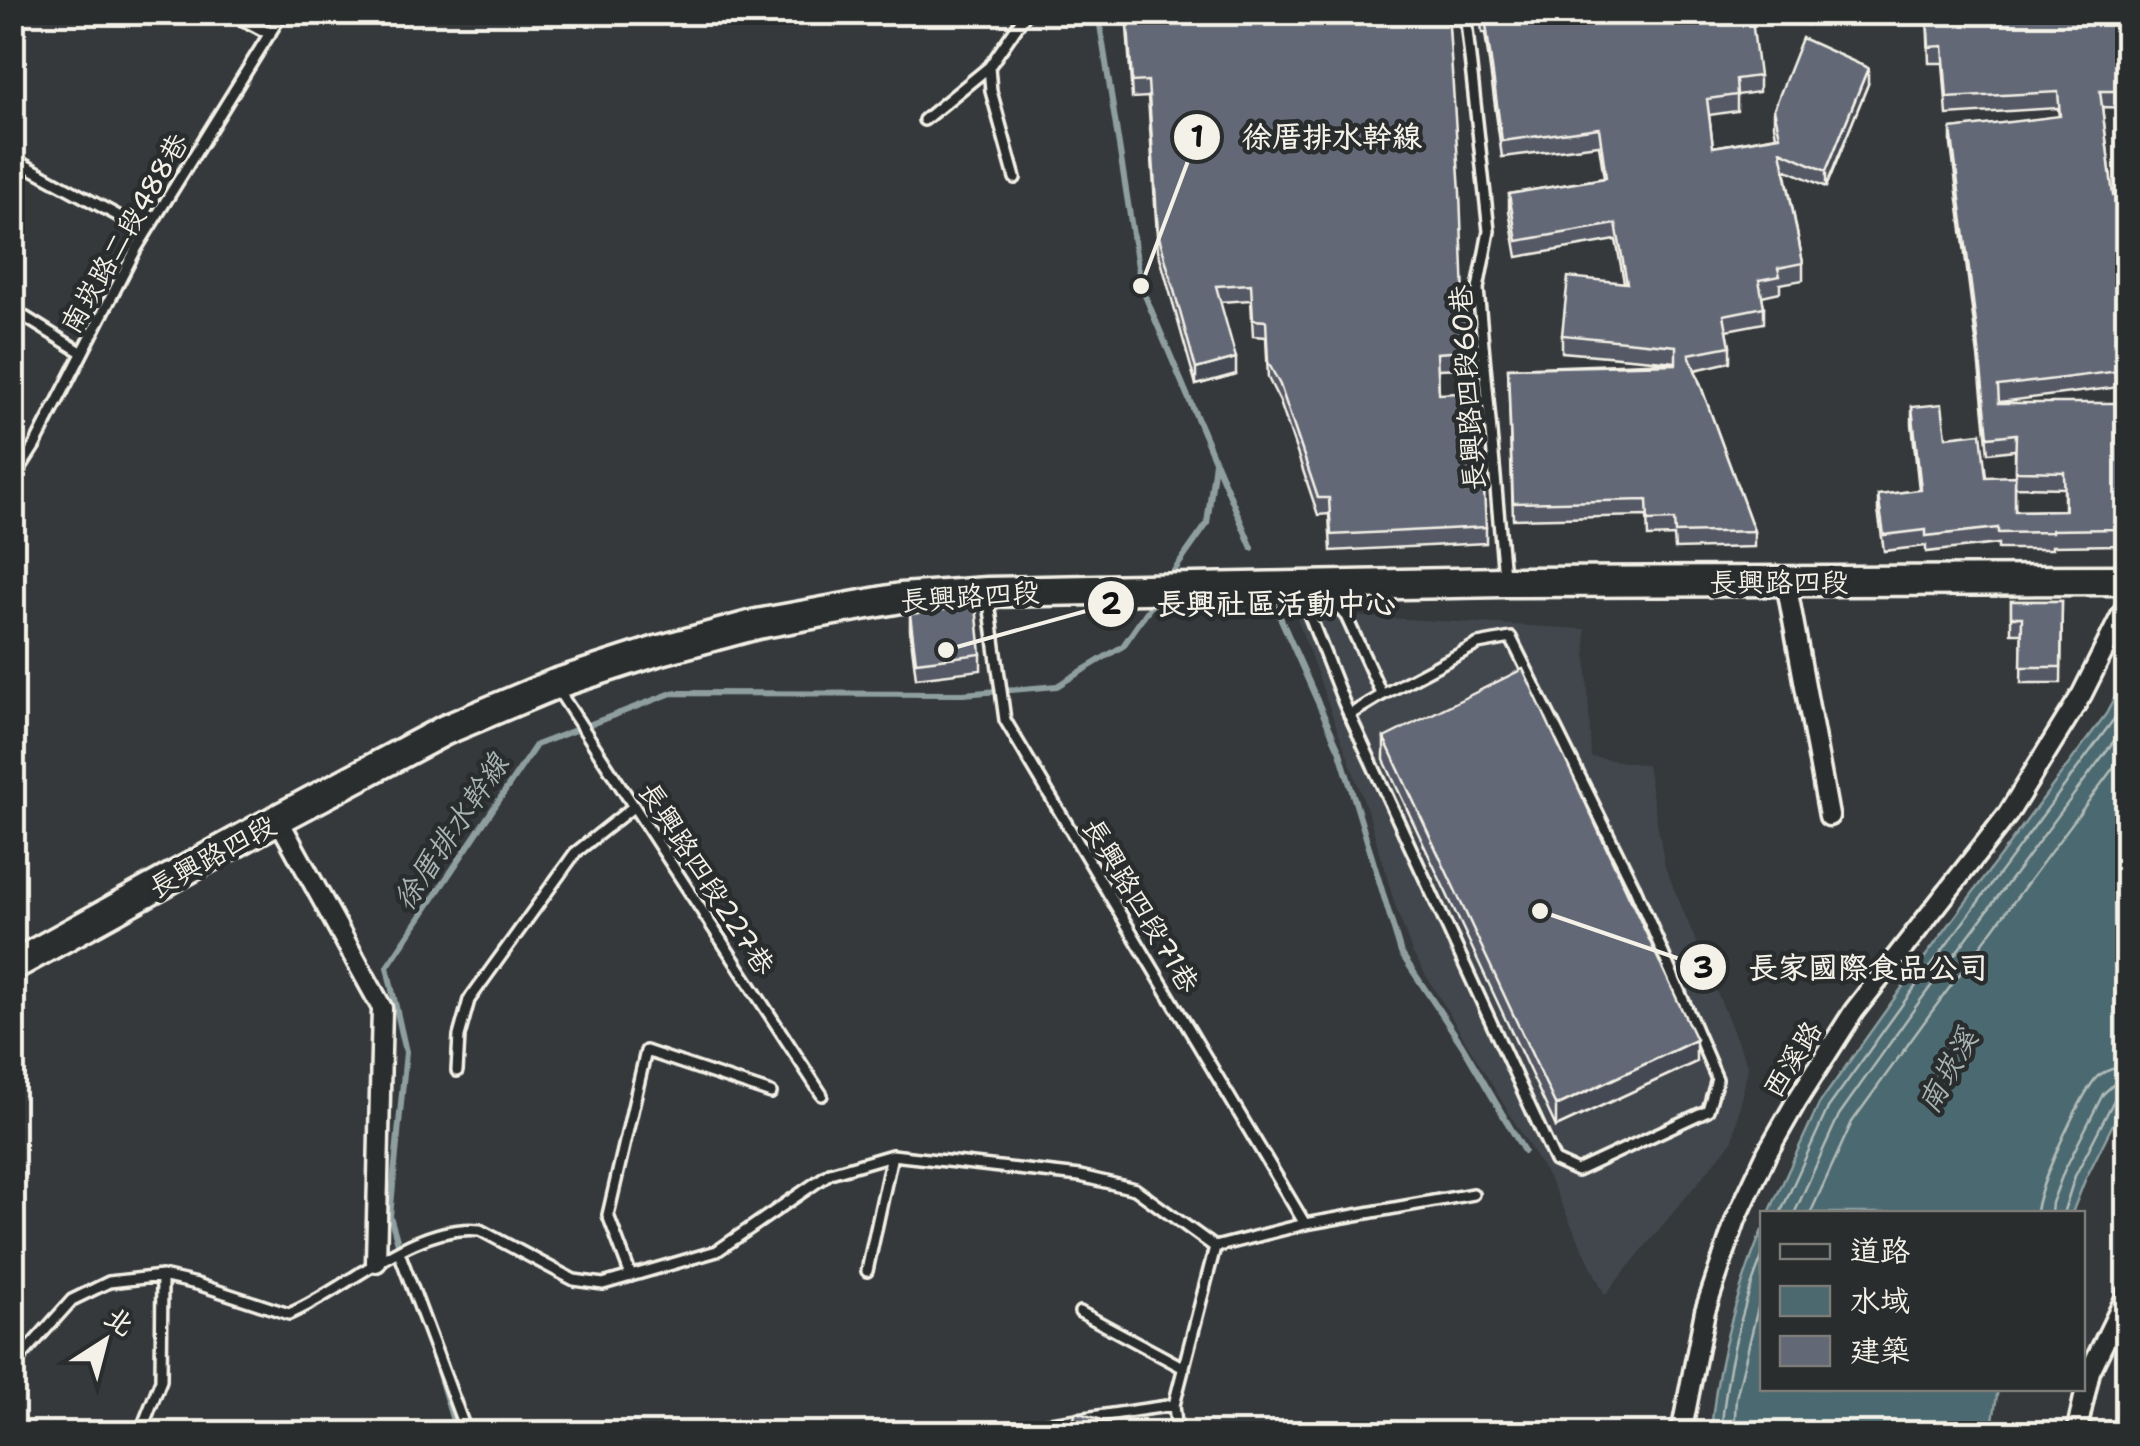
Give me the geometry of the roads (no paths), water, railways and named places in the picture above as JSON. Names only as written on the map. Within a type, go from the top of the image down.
[{"type":"street","name":"長興路四段","points":[[12,966],[445,730],[554,684],[757,624],[901,598],[987,592],[1504,582],[2128,580]]},
{"type":"street","points":[[1786,582],[1829,816]]},
{"type":"street","name":"西溪路","points":[[1682,1434],[1706,1310],[1736,1219],[1767,1153],[1854,1011],[2008,814],[2059,734],[2128,602]]},
{"type":"street","points":[[278,819],[382,1008],[376,1262]]},
{"type":"street","points":[[2076,1434],[2090,1371],[2128,1293]]},
{"type":"lane","points":[[228,12],[270,34]]},
{"type":"lane","name":"南崁路二段488巷","points":[[12,481],[146,231],[283,12]]},
{"type":"lane","points":[[924,120],[989,67],[1027,12]]},
{"type":"lane","name":"長興路四段60巷","points":[[1465,12],[1489,231],[1478,288],[1504,582]]},
{"type":"lane","points":[[989,67],[991,91],[1015,178]]},
{"type":"lane","points":[[12,158],[146,231]]},
{"type":"lane","points":[[12,309],[81,352]]},
{"type":"lane","points":[[1316,584],[1346,616],[1382,695]]},
{"type":"lane","points":[[1316,584],[1308,614],[1349,714],[1555,1161],[1578,1172],[1708,1110],[1717,1079],[1634,886],[1511,638],[1478,644],[1349,714]]},
{"type":"lane","name":"長興路四段71巷","points":[[987,592],[1005,720],[1305,1224]]},
{"type":"lane","name":"長興路四段227巷","points":[[554,684],[822,1096]]},
{"type":"lane","points":[[458,1071],[458,1036],[469,1000],[575,854],[633,807]]},
{"type":"lane","points":[[631,1276],[608,1215],[646,1052],[771,1093]]},
{"type":"lane","points":[[12,1366],[72,1300],[109,1282],[162,1276],[289,1314],[312,1305],[376,1262],[436,1234],[465,1228],[480,1230],[574,1280],[603,1284],[717,1251],[830,1173],[892,1155],[1080,1176],[1135,1189],[1215,1247]]},
{"type":"lane","points":[[867,1271],[892,1155]]},
{"type":"lane","points":[[1215,1247],[1305,1224],[1473,1194]]},
{"type":"lane","points":[[1177,1434],[1174,1405],[1215,1247]]},
{"type":"lane","points":[[399,1252],[468,1434]]},
{"type":"lane","points":[[142,1428],[161,1380],[162,1276]]},
{"type":"lane","points":[[1080,1312],[1184,1368]]},
{"type":"lane","points":[[976,1434],[1174,1405]]},
{"type":"water","name":"南崁溪","points":[[2127,674],[2127,1096],[2073,1211],[1770,1211],[1819,1104],[2106,714]]},
{"type":"water","points":[[1760,1235],[1760,1391],[1998,1391],[1991,1433],[1711,1433],[1717,1381],[1744,1279]]},
{"type":"waterway","name":"徐厝排水幹線","points":[[1098,12],[1141,286],[1252,548]]},
{"type":"waterway","name":"徐厝排水幹線","points":[[1169,578],[1207,524],[1215,462]]},
{"type":"waterway","name":"徐厝排水幹線","points":[[400,1250],[390,1216],[406,1052],[387,967],[536,745],[672,693],[963,694],[1057,686],[1123,646],[1157,597]]},
{"type":"waterway","points":[[1276,608],[1340,752],[1401,953],[1462,1045],[1524,1151]]},
{"type":"waterway","name":"徐厝排水幹線","points":[[431,1348],[457,1434]]},
{"type":"place","name":"徐厝排水幹線","points":[[1141,286]]},
{"type":"place","name":"長興社區活動中心","points":[[946,650]]},
{"type":"place","name":"長家國際食品公司","points":[[1540,911]]}]
